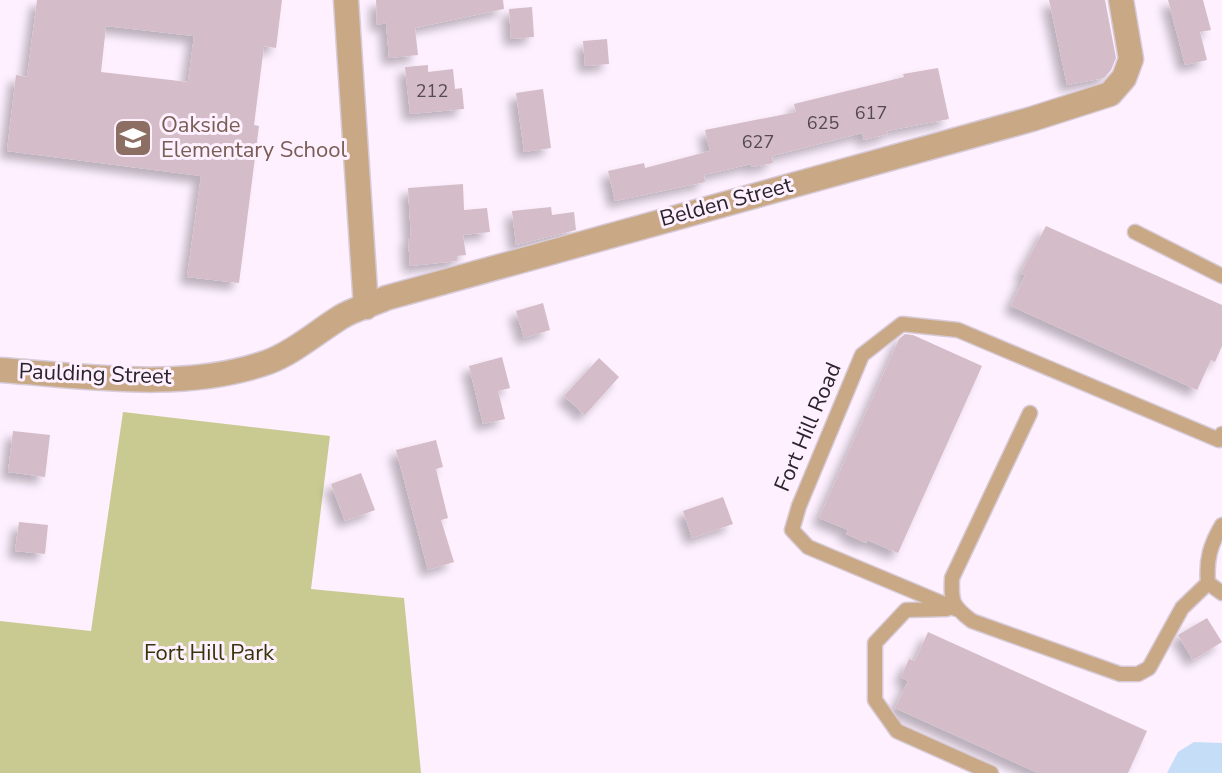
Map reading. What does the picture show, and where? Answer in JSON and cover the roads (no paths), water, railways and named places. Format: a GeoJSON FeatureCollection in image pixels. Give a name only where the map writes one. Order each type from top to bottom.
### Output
{"type":"FeatureCollection","features":[{"type":"Feature","properties":{"kind":"street"},"geometry":{"type":"LineString","coordinates":[[346,0],[366,307]]}},
{"type":"Feature","properties":{"kind":"street","name":"Belden Street"},"geometry":{"type":"LineString","coordinates":[[366,307],[386,298],[1032,119],[1110,94],[1124,78],[1131,59],[1121,0]]}},
{"type":"Feature","properties":{"kind":"street","name":"Paulding Street"},"geometry":{"type":"LineString","coordinates":[[0,370],[149,381],[233,372],[270,361],[344,315],[366,307]]}},
{"type":"Feature","properties":{"kind":"lane"},"geometry":{"type":"LineString","coordinates":[[1135,232],[1222,276]]}},
{"type":"Feature","properties":{"kind":"lane","name":"Fort Hill Road"},"geometry":{"type":"LineString","coordinates":[[1208,583],[1182,608],[1149,668],[1138,674],[1120,674],[972,621],[956,609],[808,547],[792,530],[799,506],[862,355],[902,324],[958,330],[1221,441]]}},
{"type":"Feature","properties":{"kind":"lane"},"geometry":{"type":"LineString","coordinates":[[956,609],[951,596],[952,578],[1030,413]]}},
{"type":"Feature","properties":{"kind":"lane"},"geometry":{"type":"LineString","coordinates":[[1222,525],[1212,542],[1206,562],[1208,583],[1222,593]]}},
{"type":"Feature","properties":{"kind":"lane","name":"Fort Hill Road"},"geometry":{"type":"LineString","coordinates":[[956,609],[906,610],[875,643],[875,700],[897,731],[991,773]]}},
{"type":"Feature","properties":{"kind":"water"},"geometry":{"type":"Polygon","coordinates":[[[1194,742],[1222,743],[1222,773],[1167,773],[1178,752],[1194,742]]]}},
{"type":"Feature","properties":{"kind":"place","name":"Oakside Elementary School"},"geometry":{"type":"Point","coordinates":[133,138]}},
{"type":"Feature","properties":{"kind":"park label","name":"Fort Hill Park"},"geometry":{"type":"Point","coordinates":[209,653]}}]}
